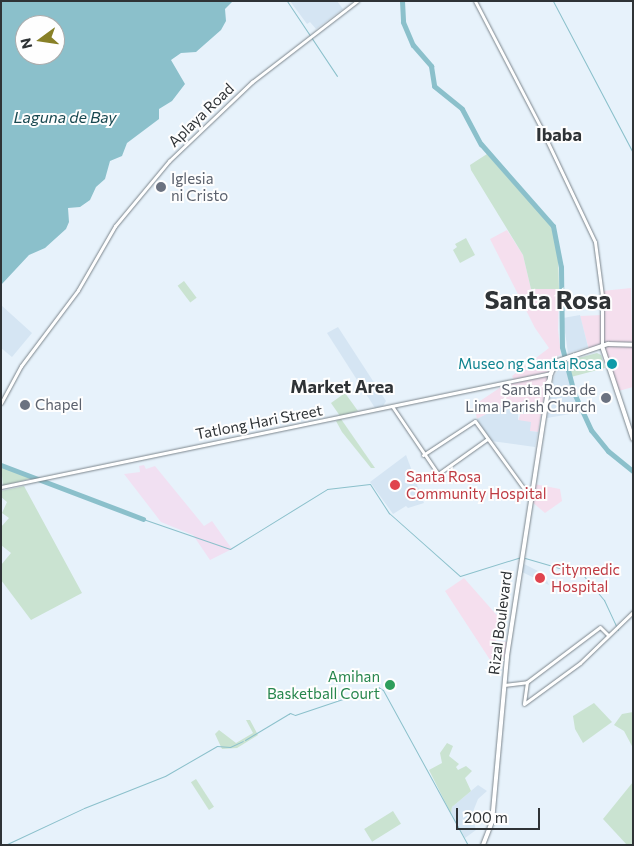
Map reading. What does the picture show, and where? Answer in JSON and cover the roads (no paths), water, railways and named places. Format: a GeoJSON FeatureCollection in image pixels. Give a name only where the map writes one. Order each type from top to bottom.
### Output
{"type":"FeatureCollection","features":[{"type":"Feature","properties":{"kind":"main road","name":"Rizal Boulevard"},"geometry":{"type":"LineString","coordinates":[[483,845],[492,822],[504,685],[530,497],[551,373],[561,359],[602,346],[633,345]]}},
{"type":"Feature","properties":{"kind":"main road"},"geometry":{"type":"LineString","coordinates":[[602,346],[633,439]]}},
{"type":"Feature","properties":{"kind":"street","name":"Aplaya Road"},"geometry":{"type":"LineString","coordinates":[[1,403],[25,361],[78,290],[86,271],[125,212],[173,157],[225,106],[310,35],[357,1]]}},
{"type":"Feature","properties":{"kind":"street"},"geometry":{"type":"LineString","coordinates":[[474,1],[540,126],[595,242],[602,295],[602,346]]}},
{"type":"Feature","properties":{"kind":"street","name":"Tatlong Hari Street"},"geometry":{"type":"LineString","coordinates":[[1,488],[551,373]]}},
{"type":"Feature","properties":{"kind":"street"},"geometry":{"type":"LineString","coordinates":[[392,406],[423,455],[438,474],[487,439]]}},
{"type":"Feature","properties":{"kind":"street"},"geometry":{"type":"LineString","coordinates":[[423,455],[475,421],[530,497]]}},
{"type":"Feature","properties":{"kind":"street"},"geometry":{"type":"LineString","coordinates":[[527,682],[524,704],[580,663],[633,612]]}},
{"type":"Feature","properties":{"kind":"street"},"geometry":{"type":"LineString","coordinates":[[504,685],[527,682],[600,627],[608,635]]}},
{"type":"Feature","properties":{"kind":"water","name":"Laguna de Bay"},"geometry":{"type":"Polygon","coordinates":[[[1,1],[233,1],[225,9],[226,21],[221,30],[196,52],[181,53],[171,60],[185,84],[172,101],[159,109],[159,119],[127,143],[122,156],[110,161],[105,179],[96,187],[90,200],[80,207],[68,208],[69,222],[66,229],[45,248],[29,255],[1,285],[1,1]]]}},
{"type":"Feature","properties":{"kind":"waterway"},"geometry":{"type":"LineString","coordinates":[[287,1],[337,76]]}},
{"type":"Feature","properties":{"kind":"waterway"},"geometry":{"type":"LineString","coordinates":[[402,1],[403,22],[413,45],[431,66],[434,86],[462,109],[481,144],[553,226],[561,267],[562,347],[574,393],[591,430],[608,451],[633,471]]}},
{"type":"Feature","properties":{"kind":"waterway"},"geometry":{"type":"LineString","coordinates":[[553,1],[633,153]]}},
{"type":"Feature","properties":{"kind":"waterway"},"geometry":{"type":"LineString","coordinates":[[1,465],[143,519]]}},
{"type":"Feature","properties":{"kind":"waterway"},"geometry":{"type":"LineString","coordinates":[[143,519],[230,549],[327,489],[370,484],[389,513],[460,576],[521,557]]}},
{"type":"Feature","properties":{"kind":"waterway"},"geometry":{"type":"LineString","coordinates":[[525,558],[583,575],[604,600],[618,630]]}},
{"type":"Feature","properties":{"kind":"waterway"},"geometry":{"type":"LineString","coordinates":[[245,740],[290,713],[295,715],[378,687],[383,690],[468,845]]}},
{"type":"Feature","properties":{"kind":"waterway"},"geometry":{"type":"LineString","coordinates":[[5,845],[84,808],[165,776],[217,746],[230,747],[243,741]]}},
{"type":"Feature","properties":{"kind":"place","name":"Iglesia ni Cristo"},"geometry":{"type":"Point","coordinates":[161,187]}},
{"type":"Feature","properties":{"kind":"place","name":"Museo ng Santa Rosa"},"geometry":{"type":"Point","coordinates":[612,364]}},
{"type":"Feature","properties":{"kind":"place","name":"Santa Rosa de Lima Parish Church"},"geometry":{"type":"Point","coordinates":[606,398]}},
{"type":"Feature","properties":{"kind":"place","name":"Chapel"},"geometry":{"type":"Point","coordinates":[25,405]}},
{"type":"Feature","properties":{"kind":"place","name":"Santa Rosa Community Hospital"},"geometry":{"type":"Point","coordinates":[395,485]}},
{"type":"Feature","properties":{"kind":"place","name":"Citymedic Hospital"},"geometry":{"type":"Point","coordinates":[540,578]}},
{"type":"Feature","properties":{"kind":"place","name":"Amihan Basketball Court"},"geometry":{"type":"Point","coordinates":[390,685]}},
{"type":"Feature","properties":{"kind":"district","name":"Ibaba"},"geometry":{"type":"Point","coordinates":[559,134]}},
{"type":"Feature","properties":{"kind":"district","name":"Santa Rosa"},"geometry":{"type":"Point","coordinates":[548,299]}},
{"type":"Feature","properties":{"kind":"district","name":"Market Area"},"geometry":{"type":"Point","coordinates":[342,386]}}]}
